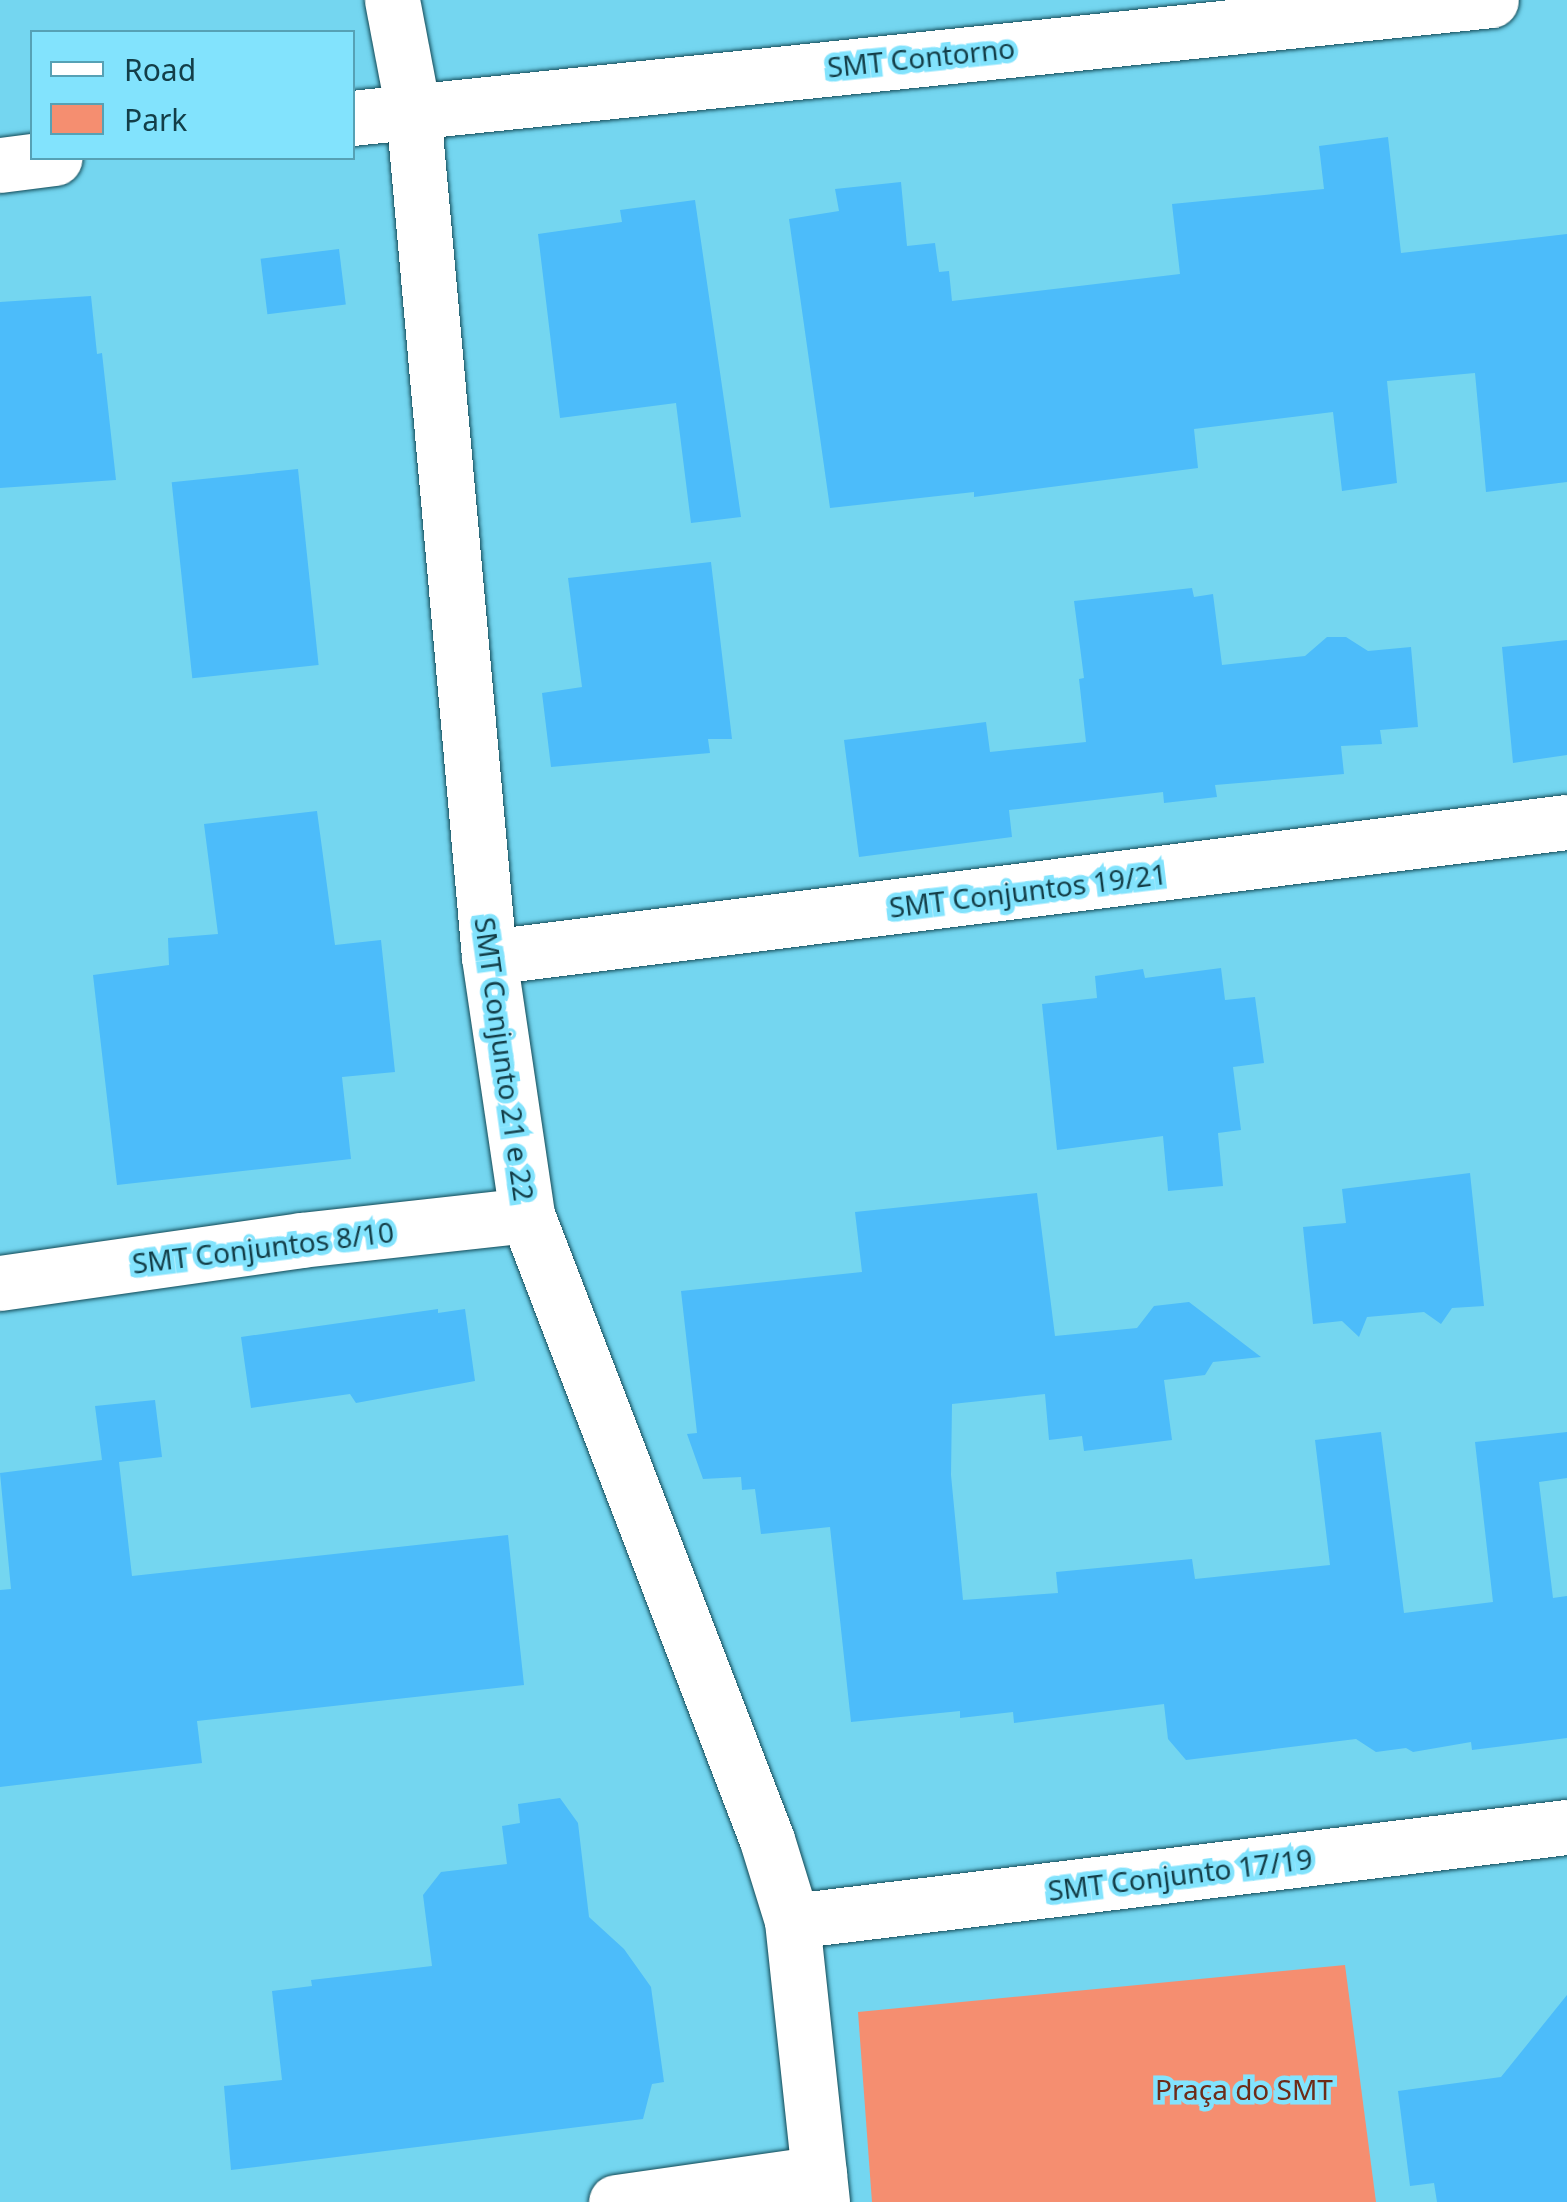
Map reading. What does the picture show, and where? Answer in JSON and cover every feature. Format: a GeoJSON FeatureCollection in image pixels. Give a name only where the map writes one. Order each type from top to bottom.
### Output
{"type":"FeatureCollection","features":[{"type":"Feature","properties":{"kind":"street","name":"SMT Conjunto 21 e 22"},"geometry":{"type":"LineString","coordinates":[[392,0],[413,110],[488,957],[527,1215],[767,1840],[792,1921],[820,2188]]}},
{"type":"Feature","properties":{"kind":"street","name":"SMT Contorno"},"geometry":{"type":"LineString","coordinates":[[355,118],[1393,4],[1490,0]]}},
{"type":"Feature","properties":{"kind":"street"},"geometry":{"type":"LineString","coordinates":[[0,165],[40,160]]}},
{"type":"Feature","properties":{"kind":"street","name":"SMT Conjuntos 19/21"},"geometry":{"type":"LineString","coordinates":[[488,957],[1567,822]]}},
{"type":"Feature","properties":{"kind":"street","name":"SMT Conjuntos 8/10"},"geometry":{"type":"LineString","coordinates":[[0,1283],[301,1240],[527,1215]]}},
{"type":"Feature","properties":{"kind":"street","name":"SMT Conjunto 17/19"},"geometry":{"type":"LineString","coordinates":[[792,1921],[1567,1826]]}},
{"type":"Feature","properties":{"kind":"street"},"geometry":{"type":"LineString","coordinates":[[616,2202],[820,2188]]}},
{"type":"Feature","properties":{"kind":"green space","name":"Praça do SMT"},"geometry":{"type":"Polygon","coordinates":[[[1345,1965],[1376,2202],[872,2202],[858,2012],[1345,1965]]]}},
{"type":"Feature","properties":{"kind":"building"},"geometry":{"type":"Polygon","coordinates":[[[1388,137],[1401,253],[1567,234],[1567,482],[1486,492],[1475,373],[1387,381],[1397,483],[1342,491],[1333,412],[1194,429],[1198,468],[974,497],[974,492],[830,508],[789,219],[839,211],[835,189],[901,182],[907,246],[935,243],[939,272],[949,271],[952,301],[1180,274],[1172,204],[1324,189],[1319,146],[1388,137]]]}},
{"type":"Feature","properties":{"kind":"building"},"geometry":{"type":"Polygon","coordinates":[[[695,200],[741,517],[691,523],[676,403],[560,418],[538,234],[622,222],[620,210],[695,200]]]}},
{"type":"Feature","properties":{"kind":"building"},"geometry":{"type":"Polygon","coordinates":[[[339,249],[346,305],[267,314],[261,259],[339,249]]]}},
{"type":"Feature","properties":{"kind":"building"},"geometry":{"type":"Polygon","coordinates":[[[91,296],[97,354],[102,353],[116,480],[0,488],[0,302],[91,296]]]}},
{"type":"Feature","properties":{"kind":"building"},"geometry":{"type":"Polygon","coordinates":[[[298,469],[319,665],[192,678],[172,482],[298,469]]]}},
{"type":"Feature","properties":{"kind":"building"},"geometry":{"type":"Polygon","coordinates":[[[711,562],[732,739],[708,739],[710,753],[551,767],[542,693],[582,687],[568,578],[711,562]]]}},
{"type":"Feature","properties":{"kind":"building"},"geometry":{"type":"Polygon","coordinates":[[[1192,588],[1194,597],[1213,594],[1222,665],[1305,656],[1327,637],[1346,637],[1368,651],[1411,647],[1418,727],[1380,730],[1382,744],[1341,746],[1344,774],[1215,785],[1217,797],[1164,803],[1163,792],[1009,810],[1012,837],[859,857],[844,740],[986,722],[990,752],[1086,742],[1079,679],[1084,678],[1074,601],[1192,588]]]}},
{"type":"Feature","properties":{"kind":"building"},"geometry":{"type":"Polygon","coordinates":[[[1567,640],[1567,755],[1513,763],[1502,647],[1567,640]]]}},
{"type":"Feature","properties":{"kind":"building"},"geometry":{"type":"Polygon","coordinates":[[[317,811],[335,945],[381,940],[395,1072],[342,1077],[351,1159],[117,1185],[93,975],[169,965],[168,938],[218,934],[204,824],[317,811]]]}},
{"type":"Feature","properties":{"kind":"building"},"geometry":{"type":"Polygon","coordinates":[[[1221,968],[1225,1000],[1255,997],[1264,1063],[1233,1067],[1241,1130],[1218,1133],[1223,1186],[1168,1191],[1163,1136],[1057,1150],[1042,1004],[1097,998],[1095,976],[1143,969],[1145,978],[1221,968]]]}},
{"type":"Feature","properties":{"kind":"building"},"geometry":{"type":"Polygon","coordinates":[[[1470,1173],[1484,1306],[1452,1308],[1441,1324],[1424,1312],[1367,1317],[1359,1337],[1342,1321],[1313,1324],[1303,1227],[1346,1223],[1342,1189],[1470,1173]]]}},
{"type":"Feature","properties":{"kind":"building"},"geometry":{"type":"Polygon","coordinates":[[[1037,1193],[1055,1336],[1137,1328],[1154,1306],[1189,1302],[1261,1357],[1213,1362],[1205,1375],[1164,1380],[1172,1440],[1084,1451],[1082,1436],[1049,1440],[1045,1394],[952,1404],[951,1475],[963,1600],[1058,1593],[1056,1572],[1192,1559],[1195,1579],[1330,1565],[1315,1440],[1381,1432],[1404,1613],[1493,1602],[1475,1442],[1567,1432],[1567,1478],[1539,1482],[1553,1598],[1567,1596],[1567,1738],[1472,1750],[1471,1742],[1413,1752],[1406,1748],[1376,1752],[1356,1739],[1186,1760],[1168,1739],[1164,1704],[1014,1723],[1013,1712],[960,1718],[960,1711],[851,1722],[830,1527],[761,1534],[755,1489],[742,1490],[741,1477],[703,1479],[687,1434],[697,1433],[681,1291],[862,1272],[855,1212],[1037,1193]]]}},
{"type":"Feature","properties":{"kind":"building"},"geometry":{"type":"Polygon","coordinates":[[[438,1309],[438,1313],[465,1309],[475,1381],[356,1403],[350,1394],[251,1408],[241,1337],[438,1309]]]}},
{"type":"Feature","properties":{"kind":"building"},"geometry":{"type":"Polygon","coordinates":[[[155,1400],[162,1457],[119,1462],[132,1576],[508,1535],[524,1685],[197,1721],[202,1763],[0,1787],[0,1590],[11,1589],[0,1473],[102,1460],[95,1406],[155,1400]]]}},
{"type":"Feature","properties":{"kind":"building"},"geometry":{"type":"Polygon","coordinates":[[[560,1798],[578,1823],[589,1917],[624,1949],[651,1987],[664,2082],[652,2084],[643,2119],[231,2170],[224,2086],[282,2080],[272,1991],[312,1986],[311,1980],[432,1966],[423,1895],[441,1872],[507,1864],[502,1826],[520,1823],[518,1804],[560,1798]]]}},
{"type":"Feature","properties":{"kind":"building"},"geometry":{"type":"Polygon","coordinates":[[[1567,1995],[1567,2202],[1437,2202],[1434,2183],[1410,2186],[1398,2091],[1501,2077],[1567,1995]]]}}]}
